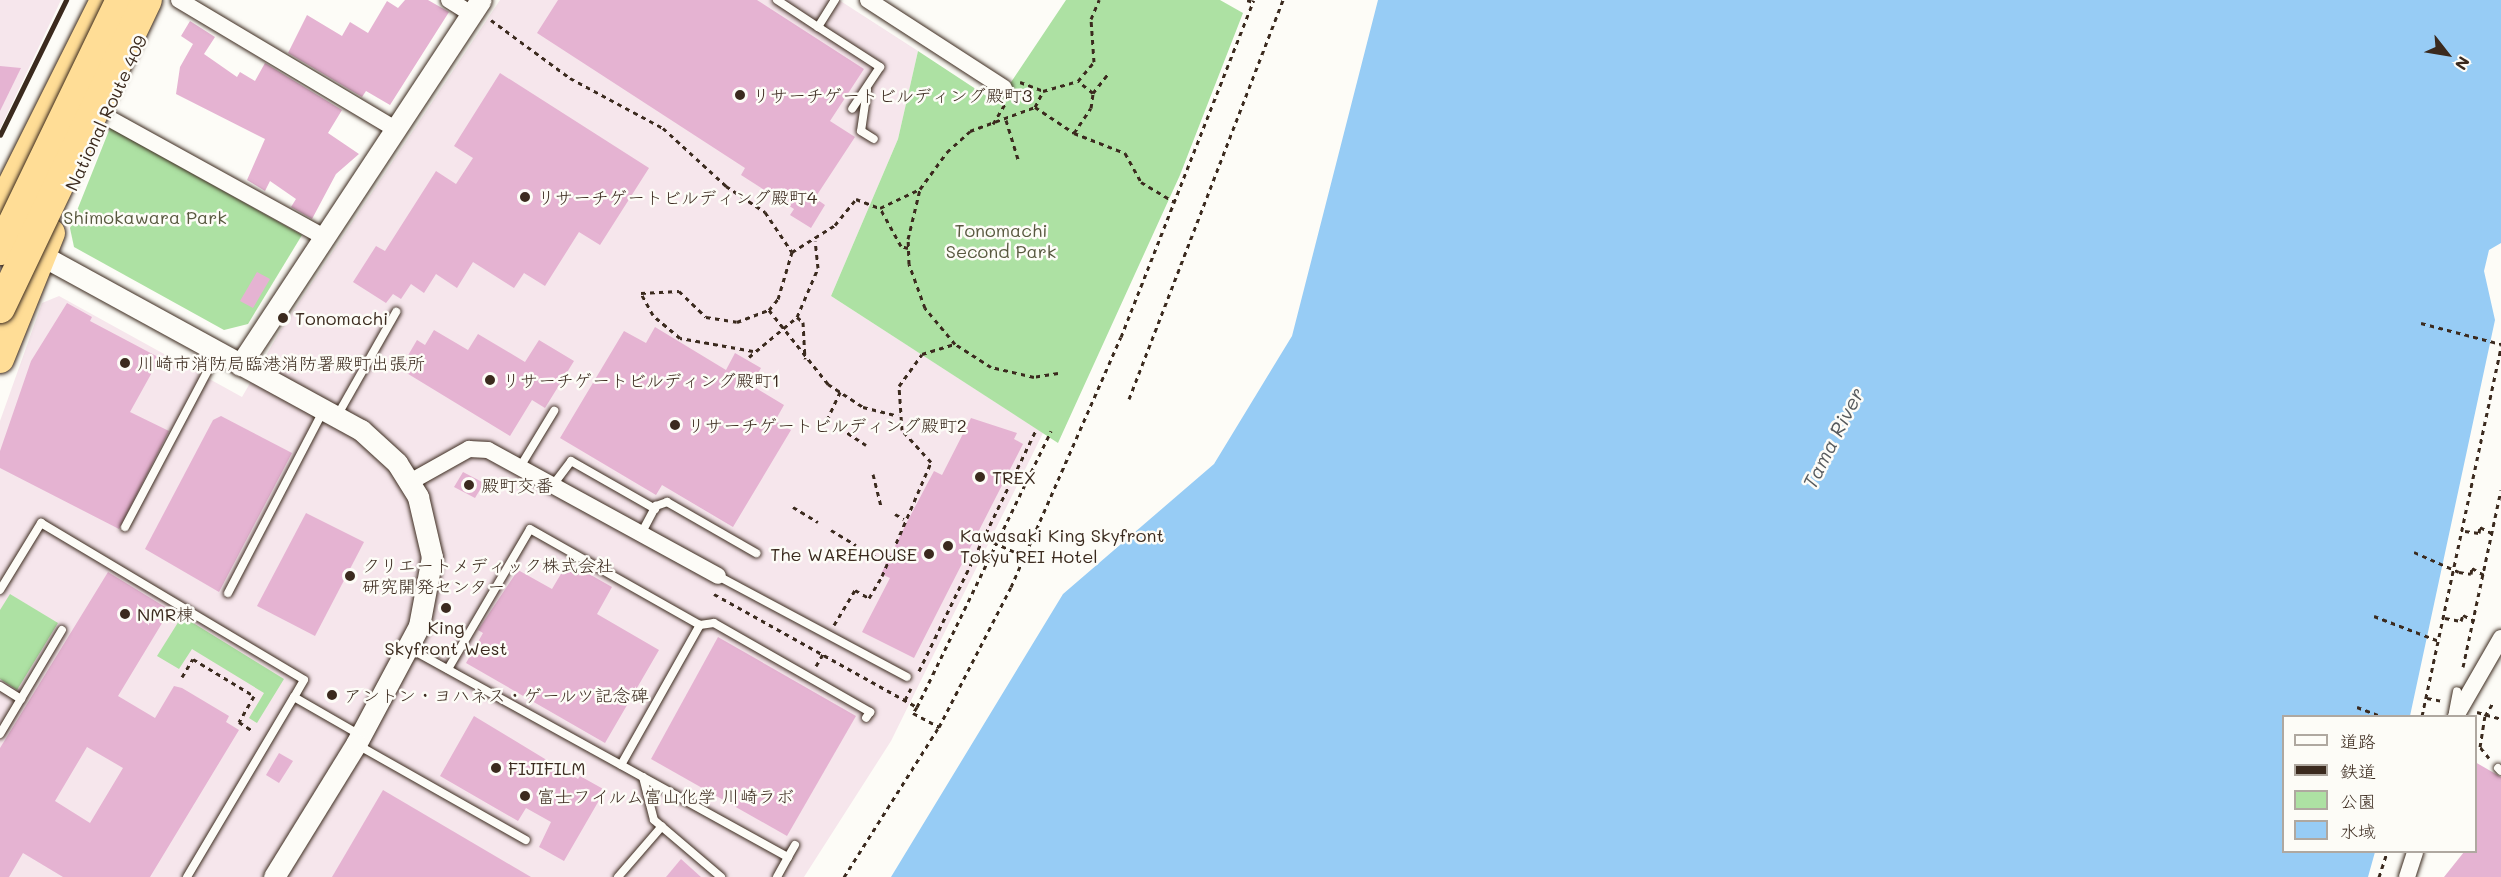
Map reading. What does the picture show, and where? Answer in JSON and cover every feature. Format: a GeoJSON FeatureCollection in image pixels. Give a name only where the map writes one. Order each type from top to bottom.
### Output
{"type":"FeatureCollection","features":[{"type":"Feature","properties":{"kind":"highway"},"geometry":{"type":"LineString","coordinates":[[0,208],[104,0]]}},
{"type":"Feature","properties":{"kind":"highway"},"geometry":{"type":"LineString","coordinates":[[0,250],[121,0]]}},
{"type":"Feature","properties":{"kind":"highway"},"geometry":{"type":"LineString","coordinates":[[0,308],[147,0]]}},
{"type":"Feature","properties":{"kind":"highway","name":"National Route 409"},"geometry":{"type":"LineString","coordinates":[[0,359],[41,255],[159,0]]}},
{"type":"Feature","properties":{"kind":"street"},"geometry":{"type":"LineString","coordinates":[[179,0],[396,129]]}},
{"type":"Feature","properties":{"kind":"street"},"geometry":{"type":"LineString","coordinates":[[240,365],[396,129],[479,10],[449,0]]}},
{"type":"Feature","properties":{"kind":"street"},"geometry":{"type":"LineString","coordinates":[[879,3],[1004,88]]}},
{"type":"Feature","properties":{"kind":"street"},"geometry":{"type":"LineString","coordinates":[[105,116],[324,237]]}},
{"type":"Feature","properties":{"kind":"street"},"geometry":{"type":"LineString","coordinates":[[0,234],[217,353],[331,412],[378,442],[410,482],[423,513],[432,556],[428,599],[408,647],[358,739],[273,877]]}},
{"type":"Feature","properties":{"kind":"street"},"geometry":{"type":"LineString","coordinates":[[410,482],[477,447],[520,467],[718,576]]}},
{"type":"Feature","properties":{"kind":"street"},"geometry":{"type":"LineString","coordinates":[[2456,715],[2501,638]]}},
{"type":"Feature","properties":{"kind":"street"},"geometry":{"type":"LineString","coordinates":[[2408,877],[2415,853]]}},
{"type":"Feature","properties":{"kind":"lane"},"geometry":{"type":"LineString","coordinates":[[777,0],[880,67],[852,109]]}},
{"type":"Feature","properties":{"kind":"lane"},"geometry":{"type":"LineString","coordinates":[[818,27],[835,0]]}},
{"type":"Feature","properties":{"kind":"lane"},"geometry":{"type":"LineString","coordinates":[[867,87],[861,131],[874,139]]}},
{"type":"Feature","properties":{"kind":"lane"},"geometry":{"type":"LineString","coordinates":[[228,593],[331,412],[396,312]]}},
{"type":"Feature","properties":{"kind":"lane"},"geometry":{"type":"LineString","coordinates":[[125,528],[217,353]]}},
{"type":"Feature","properties":{"kind":"lane"},"geometry":{"type":"LineString","coordinates":[[520,467],[554,411]]}},
{"type":"Feature","properties":{"kind":"lane"},"geometry":{"type":"LineString","coordinates":[[553,485],[571,461],[655,509]]}},
{"type":"Feature","properties":{"kind":"lane"},"geometry":{"type":"LineString","coordinates":[[641,534],[655,509],[672,504],[756,553]]}},
{"type":"Feature","properties":{"kind":"lane"},"geometry":{"type":"LineString","coordinates":[[0,590],[41,524],[304,680],[187,877]]}},
{"type":"Feature","properties":{"kind":"lane"},"geometry":{"type":"LineString","coordinates":[[448,669],[530,529],[700,625],[722,627],[870,712],[866,718]]}},
{"type":"Feature","properties":{"kind":"lane"},"geometry":{"type":"LineString","coordinates":[[718,576],[907,677]]}},
{"type":"Feature","properties":{"kind":"lane"},"geometry":{"type":"LineString","coordinates":[[621,765],[700,625]]}},
{"type":"Feature","properties":{"kind":"lane"},"geometry":{"type":"LineString","coordinates":[[0,734],[62,630]]}},
{"type":"Feature","properties":{"kind":"lane"},"geometry":{"type":"LineString","coordinates":[[408,647],[788,857]]}},
{"type":"Feature","properties":{"kind":"lane"},"geometry":{"type":"LineString","coordinates":[[0,686],[21,699]]}},
{"type":"Feature","properties":{"kind":"lane"},"geometry":{"type":"LineString","coordinates":[[2455,715],[2457,691]]}},
{"type":"Feature","properties":{"kind":"lane"},"geometry":{"type":"LineString","coordinates":[[294,697],[358,739],[526,840]]}},
{"type":"Feature","properties":{"kind":"lane"},"geometry":{"type":"LineString","coordinates":[[643,777],[654,820],[721,877]]}},
{"type":"Feature","properties":{"kind":"lane"},"geometry":{"type":"LineString","coordinates":[[618,877],[662,826]]}},
{"type":"Feature","properties":{"kind":"lane"},"geometry":{"type":"LineString","coordinates":[[777,877],[795,845]]}},
{"type":"Feature","properties":{"kind":"path"},"geometry":{"type":"LineString","coordinates":[[844,877],[939,727],[1024,556],[1174,202],[1253,1],[1247,0]]}},
{"type":"Feature","properties":{"kind":"path"},"geometry":{"type":"LineString","coordinates":[[1129,399],[1283,0]]}},
{"type":"Feature","properties":{"kind":"path"},"geometry":{"type":"LineString","coordinates":[[1058,373],[1034,377],[991,367],[956,344],[925,308],[908,248],[920,189],[947,152],[970,131],[1005,120],[1035,107],[1043,91],[1078,81],[1094,62],[1091,19],[1102,1]]}},
{"type":"Feature","properties":{"kind":"path"},"geometry":{"type":"LineString","coordinates":[[479,10],[570,78],[663,128],[726,186],[765,212],[792,252],[790,273],[769,310],[737,322],[724,321],[706,317],[679,291],[641,293],[653,315],[680,338],[753,351]]}},
{"type":"Feature","properties":{"kind":"path"},"geometry":{"type":"LineString","coordinates":[[1074,133],[1091,108],[1093,93],[1108,74]]}},
{"type":"Feature","properties":{"kind":"path"},"geometry":{"type":"LineString","coordinates":[[1078,81],[1093,93]]}},
{"type":"Feature","properties":{"kind":"path"},"geometry":{"type":"LineString","coordinates":[[1035,107],[1074,133],[1125,153],[1141,182],[1174,202]]}},
{"type":"Feature","properties":{"kind":"path"},"geometry":{"type":"LineString","coordinates":[[1005,120],[1018,159]]}},
{"type":"Feature","properties":{"kind":"path"},"geometry":{"type":"LineString","coordinates":[[880,208],[920,189]]}},
{"type":"Feature","properties":{"kind":"path"},"geometry":{"type":"LineString","coordinates":[[792,252],[815,241],[856,199],[880,208],[901,246],[908,248]]}},
{"type":"Feature","properties":{"kind":"path"},"geometry":{"type":"LineString","coordinates":[[749,357],[753,351],[797,317],[818,268],[815,241]]}},
{"type":"Feature","properties":{"kind":"path"},"geometry":{"type":"LineString","coordinates":[[769,310],[805,359],[840,392],[863,407],[898,416]]}},
{"type":"Feature","properties":{"kind":"path"},"geometry":{"type":"LineString","coordinates":[[797,317],[804,322],[805,359]]}},
{"type":"Feature","properties":{"kind":"path"},"geometry":{"type":"LineString","coordinates":[[2421,323],[2501,345],[2465,531],[2423,715]]}},
{"type":"Feature","properties":{"kind":"path"},"geometry":{"type":"LineString","coordinates":[[834,624],[855,590],[869,598],[931,462],[906,439],[898,416],[899,386],[911,365],[922,354],[956,344]]}},
{"type":"Feature","properties":{"kind":"path"},"geometry":{"type":"LineString","coordinates":[[827,420],[824,418],[840,392]]}},
{"type":"Feature","properties":{"kind":"path"},"geometry":{"type":"LineString","coordinates":[[840,428],[866,445]]}},
{"type":"Feature","properties":{"kind":"path"},"geometry":{"type":"LineString","coordinates":[[939,727],[914,713],[999,545],[1051,431]]}},
{"type":"Feature","properties":{"kind":"path"},"geometry":{"type":"LineString","coordinates":[[905,700],[1035,432]]}},
{"type":"Feature","properties":{"kind":"path"},"geometry":{"type":"LineString","coordinates":[[873,474],[881,505]]}},
{"type":"Feature","properties":{"kind":"path"},"geometry":{"type":"LineString","coordinates":[[2457,691],[2475,621],[2501,490]]}},
{"type":"Feature","properties":{"kind":"path"},"geometry":{"type":"LineString","coordinates":[[793,507],[818,522]]}},
{"type":"Feature","properties":{"kind":"path"},"geometry":{"type":"LineString","coordinates":[[895,514],[904,519]]}},
{"type":"Feature","properties":{"kind":"path"},"geometry":{"type":"LineString","coordinates":[[2465,531],[2479,533],[2480,527],[2493,534]]}},
{"type":"Feature","properties":{"kind":"path"},"geometry":{"type":"LineString","coordinates":[[831,530],[856,545]]}},
{"type":"Feature","properties":{"kind":"path"},"geometry":{"type":"LineString","coordinates":[[977,535],[1024,556]]}},
{"type":"Feature","properties":{"kind":"path"},"geometry":{"type":"LineString","coordinates":[[2414,552],[2456,570],[2471,574],[2472,568],[2484,575]]}},
{"type":"Feature","properties":{"kind":"path"},"geometry":{"type":"LineString","coordinates":[[871,554],[885,562]]}},
{"type":"Feature","properties":{"kind":"path"},"geometry":{"type":"LineString","coordinates":[[705,589],[917,707]]}},
{"type":"Feature","properties":{"kind":"path"},"geometry":{"type":"LineString","coordinates":[[2445,618],[2461,621],[2463,615],[2475,621]]}},
{"type":"Feature","properties":{"kind":"path"},"geometry":{"type":"LineString","coordinates":[[2374,616],[2439,641]]}},
{"type":"Feature","properties":{"kind":"path"},"geometry":{"type":"LineString","coordinates":[[818,651],[822,644]]}},
{"type":"Feature","properties":{"kind":"path"},"geometry":{"type":"LineString","coordinates":[[182,677],[193,659],[255,696],[238,722],[253,731]]}},
{"type":"Feature","properties":{"kind":"path"},"geometry":{"type":"LineString","coordinates":[[2427,698],[2442,702],[2443,695]]}},
{"type":"Feature","properties":{"kind":"path"},"geometry":{"type":"LineString","coordinates":[[2494,701],[2485,716],[2480,747],[2499,769]]}},
{"type":"Feature","properties":{"kind":"path"},"geometry":{"type":"LineString","coordinates":[[2357,707],[2375,715]]}},
{"type":"Feature","properties":{"kind":"path"},"geometry":{"type":"LineString","coordinates":[[2479,714],[2501,719]]}},
{"type":"Feature","properties":{"kind":"path"},"geometry":{"type":"LineString","coordinates":[[2379,877],[2387,853]]}},
{"type":"Feature","properties":{"kind":"shaded area"},"geometry":{"type":"Polygon","coordinates":[[[0,0],[61,0],[0,129],[0,0]]]}},
{"type":"Feature","properties":{"kind":"shaded area"},"geometry":{"type":"Polygon","coordinates":[[[500,0],[839,0],[918,51],[898,139],[831,296],[1043,433],[891,741],[804,877],[0,877],[0,421],[42,303],[59,296],[242,397],[280,331],[500,0]]]}},
{"type":"Feature","properties":{"kind":"green space","name":"Tonomachi Second Park"},"geometry":{"type":"Polygon","coordinates":[[[1066,0],[1220,0],[1243,13],[1180,175],[1058,443],[831,296],[898,139],[918,51],[997,103],[1066,0]]]}},
{"type":"Feature","properties":{"kind":"green space","name":"Shimokawara Park"},"geometry":{"type":"Polygon","coordinates":[[[110,128],[302,235],[248,324],[224,330],[74,247],[70,228],[110,128]]]}},
{"type":"Feature","properties":{"kind":"green space"},"geometry":{"type":"Polygon","coordinates":[[[10,594],[58,623],[17,690],[0,679],[0,610],[10,594]]]}},
{"type":"Feature","properties":{"kind":"green space"},"geometry":{"type":"Polygon","coordinates":[[[182,616],[284,679],[257,723],[249,718],[264,693],[192,649],[179,669],[157,656],[182,616]]]}},
{"type":"Feature","properties":{"kind":"water","name":"Tama River"},"geometry":{"type":"Polygon","coordinates":[[[1378,0],[2501,0],[2501,243],[2489,250],[2484,271],[2495,320],[2410,715],[2282,715],[2282,853],[2375,853],[2368,877],[891,877],[1063,594],[1214,464],[1292,336],[1378,0]]]}},
{"type":"Feature","properties":{"kind":"building"},"geometry":{"type":"Polygon","coordinates":[[[405,0],[428,0],[449,12],[390,105],[366,91],[362,97],[288,53],[307,15],[342,36],[350,22],[368,33],[387,1],[398,8],[405,0]]]}},
{"type":"Feature","properties":{"kind":"building","name":"リサーチゲートビルディング殿町3"},"geometry":{"type":"Polygon","coordinates":[[[558,0],[757,0],[864,69],[830,121],[855,137],[815,198],[825,205],[811,228],[790,215],[794,209],[741,175],[745,168],[537,33],[558,0]]]}},
{"type":"Feature","properties":{"kind":"building"},"geometry":{"type":"Polygon","coordinates":[[[190,21],[215,37],[204,54],[237,77],[240,72],[255,81],[265,63],[342,110],[328,133],[359,154],[336,174],[312,219],[291,207],[296,199],[270,181],[265,191],[247,180],[265,139],[176,94],[180,67],[193,44],[181,36],[190,21]]]}},
{"type":"Feature","properties":{"kind":"building"},"geometry":{"type":"Polygon","coordinates":[[[0,66],[21,68],[0,111],[0,66]]]}},
{"type":"Feature","properties":{"kind":"building","name":"リサーチゲートビルディング殿町4"},"geometry":{"type":"Polygon","coordinates":[[[500,73],[649,168],[600,245],[579,232],[545,286],[524,273],[514,288],[473,262],[457,288],[436,274],[424,293],[411,284],[401,299],[393,294],[386,303],[353,282],[376,246],[385,251],[436,171],[456,184],[473,158],[454,146],[500,73]]]}},
{"type":"Feature","properties":{"kind":"building"},"geometry":{"type":"Polygon","coordinates":[[[257,272],[270,279],[253,308],[240,301],[257,272]]]}},
{"type":"Feature","properties":{"kind":"building"},"geometry":{"type":"Polygon","coordinates":[[[67,303],[92,317],[90,321],[160,358],[130,412],[169,431],[119,529],[0,468],[0,451],[31,361],[67,303]]]}},
{"type":"Feature","properties":{"kind":"building","name":"リサーチゲートビルディング殿町2"},"geometry":{"type":"Polygon","coordinates":[[[655,327],[726,370],[735,353],[761,368],[751,385],[784,405],[775,421],[791,430],[733,527],[662,485],[656,495],[560,438],[624,331],[646,343],[655,327]]]}},
{"type":"Feature","properties":{"kind":"building","name":"リサーチゲートビルディング殿町1"},"geometry":{"type":"Polygon","coordinates":[[[434,330],[468,350],[478,334],[525,362],[539,340],[574,361],[545,408],[532,400],[510,436],[400,369],[417,340],[425,345],[434,330]]]}},
{"type":"Feature","properties":{"kind":"building"},"geometry":{"type":"Polygon","coordinates":[[[221,416],[292,453],[219,592],[145,549],[213,420],[221,416]]]}},
{"type":"Feature","properties":{"kind":"building","name":"The WAREHOUSE"},"geometry":{"type":"Polygon","coordinates":[[[971,418],[1017,433],[1014,439],[1023,444],[914,658],[862,632],[890,578],[881,574],[907,522],[934,471],[942,475],[971,418]]]}},
{"type":"Feature","properties":{"kind":"building","name":"殿町交番"},"geometry":{"type":"Polygon","coordinates":[[[463,472],[484,483],[475,498],[454,487],[463,472]]]}},
{"type":"Feature","properties":{"kind":"building"},"geometry":{"type":"Polygon","coordinates":[[[306,513],[364,542],[315,636],[257,606],[306,513]]]}},
{"type":"Feature","properties":{"kind":"building"},"geometry":{"type":"Polygon","coordinates":[[[568,562],[612,587],[597,614],[659,650],[605,743],[466,663],[483,633],[478,630],[518,570],[552,589],[568,562]]]}},
{"type":"Feature","properties":{"kind":"building"},"geometry":{"type":"Polygon","coordinates":[[[108,572],[170,610],[118,696],[155,718],[174,686],[182,688],[229,716],[226,722],[239,730],[150,877],[63,877],[23,853],[9,877],[0,877],[0,748],[108,572]],[[87,747],[55,801],[90,823],[123,768],[87,747]]]}},
{"type":"Feature","properties":{"kind":"building"},"geometry":{"type":"Polygon","coordinates":[[[718,637],[856,716],[787,836],[651,759],[718,637]]]}},
{"type":"Feature","properties":{"kind":"building","name":"FIJIFILM"},"geometry":{"type":"Polygon","coordinates":[[[474,716],[578,779],[580,776],[605,790],[564,861],[539,847],[551,822],[526,808],[518,821],[440,776],[474,716]]]}},
{"type":"Feature","properties":{"kind":"building"},"geometry":{"type":"Polygon","coordinates":[[[279,753],[293,761],[279,783],[266,775],[279,753]]]}},
{"type":"Feature","properties":{"kind":"building"},"geometry":{"type":"Polygon","coordinates":[[[2477,763],[2501,777],[2501,877],[2444,877],[2463,853],[2477,853],[2477,763]]]}},
{"type":"Feature","properties":{"kind":"building"},"geometry":{"type":"Polygon","coordinates":[[[383,790],[531,877],[332,877],[383,790]]]}},
{"type":"Feature","properties":{"kind":"building"},"geometry":{"type":"Polygon","coordinates":[[[681,859],[701,877],[666,877],[681,859]]]}},
{"type":"Feature","properties":{"kind":"railway"},"geometry":{"type":"LineString","coordinates":[[0,135],[66,0]]}},
{"type":"Feature","properties":{"kind":"place","name":"リサーチゲートビルディング殿町3"},"geometry":{"type":"Point","coordinates":[740,95]}},
{"type":"Feature","properties":{"kind":"place","name":"リサーチゲートビルディング殿町4"},"geometry":{"type":"Point","coordinates":[525,197]}},
{"type":"Feature","properties":{"kind":"place","name":"Tonomachi"},"geometry":{"type":"Point","coordinates":[283,318]}},
{"type":"Feature","properties":{"kind":"place","name":"川崎市消防局臨港消防署殿町出張所"},"geometry":{"type":"Point","coordinates":[125,363]}},
{"type":"Feature","properties":{"kind":"place","name":"リサーチゲートビルディング殿町1"},"geometry":{"type":"Point","coordinates":[490,380]}},
{"type":"Feature","properties":{"kind":"place","name":"リサーチゲートビルディング殿町2"},"geometry":{"type":"Point","coordinates":[675,425]}},
{"type":"Feature","properties":{"kind":"place","name":"TREX"},"geometry":{"type":"Point","coordinates":[980,477]}},
{"type":"Feature","properties":{"kind":"place","name":"殿町交番"},"geometry":{"type":"Point","coordinates":[469,485]}},
{"type":"Feature","properties":{"kind":"place","name":"Kawasaki King Skyfront Tokyu REI Hotel"},"geometry":{"type":"Point","coordinates":[948,546]}},
{"type":"Feature","properties":{"kind":"place","name":"The WAREHOUSE"},"geometry":{"type":"Point","coordinates":[929,554]}},
{"type":"Feature","properties":{"kind":"place","name":"クリエートメディック株式会社 研究開発センター"},"geometry":{"type":"Point","coordinates":[350,576]}},
{"type":"Feature","properties":{"kind":"place","name":"King Skyfront West"},"geometry":{"type":"Point","coordinates":[446,608]}},
{"type":"Feature","properties":{"kind":"place","name":"NMR棟"},"geometry":{"type":"Point","coordinates":[125,614]}},
{"type":"Feature","properties":{"kind":"place","name":"アントン・ヨハネス・ゲールツ記念碑"},"geometry":{"type":"Point","coordinates":[332,695]}},
{"type":"Feature","properties":{"kind":"place","name":"FIJIFILM"},"geometry":{"type":"Point","coordinates":[496,768]}},
{"type":"Feature","properties":{"kind":"place","name":"富士フイルム富山化学 川崎ラボ"},"geometry":{"type":"Point","coordinates":[525,796]}}]}
